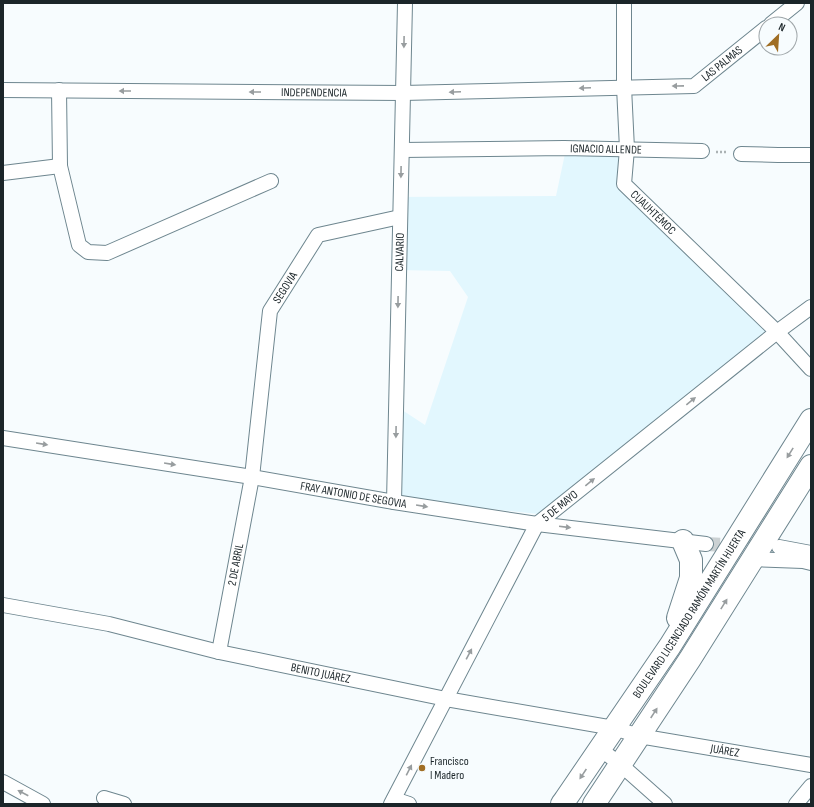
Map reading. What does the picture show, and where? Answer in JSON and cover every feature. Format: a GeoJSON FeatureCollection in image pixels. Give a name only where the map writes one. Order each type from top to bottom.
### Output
{"type":"FeatureCollection","features":[{"type":"Feature","properties":{"kind":"main road","name":"BOULEVARD LICENCIADO RAMÓN MARTÍN HUERTA"},"geometry":{"type":"LineString","coordinates":[[562,804],[670,646],[811,420]]}},
{"type":"Feature","properties":{"kind":"main road","name":"BOULEVARD LICENCIADO RAMÓN MARTÍN HUERTA"},"geometry":{"type":"LineString","coordinates":[[594,804],[690,659],[811,466]]}},
{"type":"Feature","properties":{"kind":"main road"},"geometry":{"type":"LineString","coordinates":[[670,646],[679,612],[691,578],[691,560],[683,541]]}},
{"type":"Feature","properties":{"kind":"street","name":"CALVARIO"},"geometry":{"type":"LineString","coordinates":[[394,502],[405,3]]}},
{"type":"Feature","properties":{"kind":"street","name":"CUAUHTÉMOC"},"geometry":{"type":"LineString","coordinates":[[624,3],[624,87],[627,149],[624,184],[777,332],[811,369]]}},
{"type":"Feature","properties":{"kind":"street"},"geometry":{"type":"LineString","coordinates":[[780,16],[797,3]]}},
{"type":"Feature","properties":{"kind":"street","name":"LAS PALMAS"},"geometry":{"type":"LineString","coordinates":[[624,87],[694,86],[758,34]]}},
{"type":"Feature","properties":{"kind":"street","name":"INDEPENDENCIA"},"geometry":{"type":"LineString","coordinates":[[3,90],[403,93],[624,87]]}},
{"type":"Feature","properties":{"kind":"street"},"geometry":{"type":"LineString","coordinates":[[59,90],[60,166],[79,245],[88,252],[107,253],[271,182]]}},
{"type":"Feature","properties":{"kind":"street","name":"IGNACIO ALLENDE"},"geometry":{"type":"LineString","coordinates":[[402,150],[564,148],[702,150]]}},
{"type":"Feature","properties":{"kind":"street"},"geometry":{"type":"LineString","coordinates":[[741,154],[811,155]]}},
{"type":"Feature","properties":{"kind":"street"},"geometry":{"type":"LineString","coordinates":[[3,173],[60,166]]}},
{"type":"Feature","properties":{"kind":"street","name":"SEGOVIA"},"geometry":{"type":"LineString","coordinates":[[252,477],[270,311],[318,235],[400,217]]}},
{"type":"Feature","properties":{"kind":"street","name":"5 DE MAYO"},"geometry":{"type":"LineString","coordinates":[[393,801],[537,524],[777,332],[811,307]]}},
{"type":"Feature","properties":{"kind":"street","name":"FRAY ANTONIO DE SEGOVIA"},"geometry":{"type":"LineString","coordinates":[[3,438],[537,524],[706,544]]}},
{"type":"Feature","properties":{"kind":"street","name":"2 DE ABRIL"},"geometry":{"type":"LineString","coordinates":[[219,652],[252,477]]}},
{"type":"Feature","properties":{"kind":"street"},"geometry":{"type":"LineString","coordinates":[[779,547],[811,553]]}},
{"type":"Feature","properties":{"kind":"street"},"geometry":{"type":"LineString","coordinates":[[752,559],[803,561],[811,563]]}},
{"type":"Feature","properties":{"kind":"street","name":"BENITO JUÁREZ"},"geometry":{"type":"LineString","coordinates":[[3,605],[109,624],[219,652],[446,699],[614,728],[638,736]]}},
{"type":"Feature","properties":{"kind":"street","name":"JUÁREZ"},"geometry":{"type":"LineString","coordinates":[[638,736],[811,765]]}},
{"type":"Feature","properties":{"kind":"street"},"geometry":{"type":"LineString","coordinates":[[600,749],[620,764],[665,804]]}},
{"type":"Feature","properties":{"kind":"street"},"geometry":{"type":"LineString","coordinates":[[3,782],[43,804]]}},
{"type":"Feature","properties":{"kind":"street"},"geometry":{"type":"LineString","coordinates":[[796,804],[811,786]]}},
{"type":"Feature","properties":{"kind":"street"},"geometry":{"type":"LineString","coordinates":[[104,798],[124,804]]}},
{"type":"Feature","properties":{"kind":"street"},"geometry":{"type":"LineString","coordinates":[[393,801],[409,804]]}},
{"type":"Feature","properties":{"kind":"path"},"geometry":{"type":"LineString","coordinates":[[702,150],[741,154]]}},
{"type":"Feature","properties":{"kind":"shaded area"},"geometry":{"type":"Polygon","coordinates":[[[566,149],[627,149],[622,184],[775,331],[538,514],[396,499],[396,406],[425,425],[468,297],[450,271],[396,270],[396,197],[556,196],[566,149]]]}},
{"type":"Feature","properties":{"kind":"tunnel"},"geometry":{"type":"LineString","coordinates":[[706,544],[767,547]]}},
{"type":"Feature","properties":{"kind":"place","name":"Francisco I Madero"},"geometry":{"type":"Point","coordinates":[422,768]}}]}
